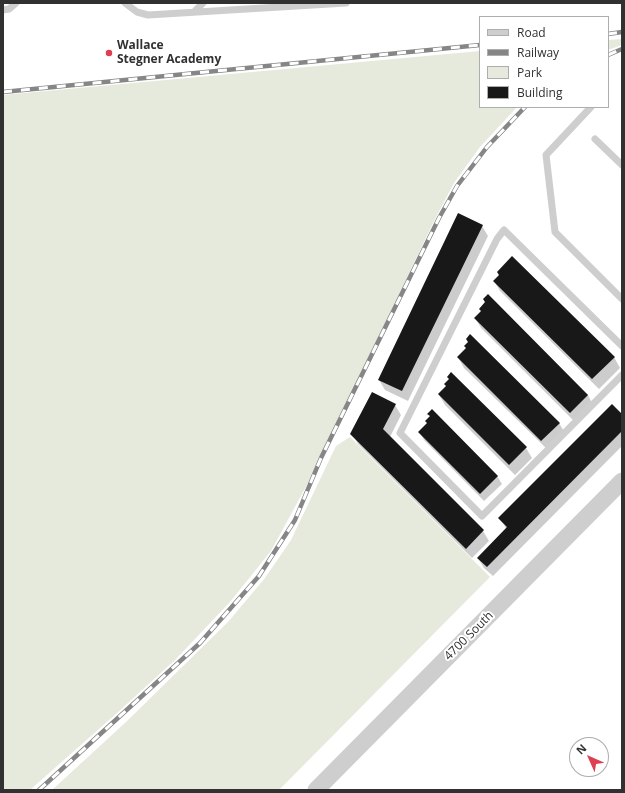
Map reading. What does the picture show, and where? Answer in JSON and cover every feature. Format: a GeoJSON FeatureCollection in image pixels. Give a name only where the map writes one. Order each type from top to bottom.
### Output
{"type":"FeatureCollection","features":[{"type":"Feature","properties":{"kind":"street","name":"4700 South"},"geometry":{"type":"LineString","coordinates":[[316,790],[621,485]]}},
{"type":"Feature","properties":{"kind":"lane"},"geometry":{"type":"LineString","coordinates":[[3,10],[9,9],[16,3]]}},
{"type":"Feature","properties":{"kind":"lane"},"geometry":{"type":"LineString","coordinates":[[125,3],[142,14],[346,3]]}},
{"type":"Feature","properties":{"kind":"lane"},"geometry":{"type":"LineString","coordinates":[[195,11],[203,3]]}},
{"type":"Feature","properties":{"kind":"lane"},"geometry":{"type":"LineString","coordinates":[[590,108],[546,155],[555,232],[622,299]]}},
{"type":"Feature","properties":{"kind":"lane"},"geometry":{"type":"LineString","coordinates":[[595,139],[622,165]]}},
{"type":"Feature","properties":{"kind":"lane"},"geometry":{"type":"LineString","coordinates":[[622,346],[504,230],[497,239],[400,433],[482,516],[622,375]]}},
{"type":"Feature","properties":{"kind":"green space"},"geometry":{"type":"Polygon","coordinates":[[[622,39],[622,45],[609,50],[609,40],[622,39]]]}},
{"type":"Feature","properties":{"kind":"green space"},"geometry":{"type":"Polygon","coordinates":[[[479,51],[479,108],[516,108],[480,147],[454,183],[434,221],[315,470],[271,551],[230,602],[175,660],[30,790],[3,790],[3,95],[479,51]]]}},
{"type":"Feature","properties":{"kind":"green space"},"geometry":{"type":"Polygon","coordinates":[[[350,437],[490,577],[279,790],[52,790],[127,721],[228,622],[265,578],[291,540],[336,446],[350,437]]]}},
{"type":"Feature","properties":{"kind":"building"},"geometry":{"type":"Polygon","coordinates":[[[458,213],[483,225],[402,391],[378,380],[458,213]]]}},
{"type":"Feature","properties":{"kind":"building"},"geometry":{"type":"Polygon","coordinates":[[[512,256],[615,357],[592,379],[493,281],[499,275],[497,272],[512,256]]]}},
{"type":"Feature","properties":{"kind":"building"},"geometry":{"type":"Polygon","coordinates":[[[488,294],[588,395],[570,413],[474,318],[481,311],[479,309],[485,302],[483,299],[488,294]]]}},
{"type":"Feature","properties":{"kind":"building"},"geometry":{"type":"Polygon","coordinates":[[[470,334],[560,423],[541,441],[457,357],[466,348],[464,346],[468,342],[466,339],[470,334]]]}},
{"type":"Feature","properties":{"kind":"building"},"geometry":{"type":"Polygon","coordinates":[[[451,372],[527,447],[509,465],[438,394],[446,386],[444,384],[449,379],[447,377],[451,372]]]}},
{"type":"Feature","properties":{"kind":"building"},"geometry":{"type":"Polygon","coordinates":[[[372,392],[396,404],[383,429],[484,530],[466,549],[350,434],[372,392]]]}},
{"type":"Feature","properties":{"kind":"building"},"geometry":{"type":"Polygon","coordinates":[[[612,404],[622,414],[622,431],[487,567],[477,558],[507,527],[498,518],[612,404]]]}},
{"type":"Feature","properties":{"kind":"building"},"geometry":{"type":"Polygon","coordinates":[[[432,409],[498,476],[480,494],[418,432],[427,423],[425,421],[430,416],[427,414],[432,409]]]}},
{"type":"Feature","properties":{"kind":"railway"},"geometry":{"type":"LineString","coordinates":[[609,34],[622,32]]}},
{"type":"Feature","properties":{"kind":"railway"},"geometry":{"type":"LineString","coordinates":[[3,92],[479,45]]}},
{"type":"Feature","properties":{"kind":"railway"},"geometry":{"type":"LineString","coordinates":[[609,55],[622,49]]}},
{"type":"Feature","properties":{"kind":"railway"},"geometry":{"type":"LineString","coordinates":[[39,790],[200,643],[259,576],[295,520],[321,458],[439,218],[457,186],[487,147],[524,108]]}},
{"type":"Feature","properties":{"kind":"place","name":"Wallace Stegner Academy"},"geometry":{"type":"Point","coordinates":[109,53]}}]}
